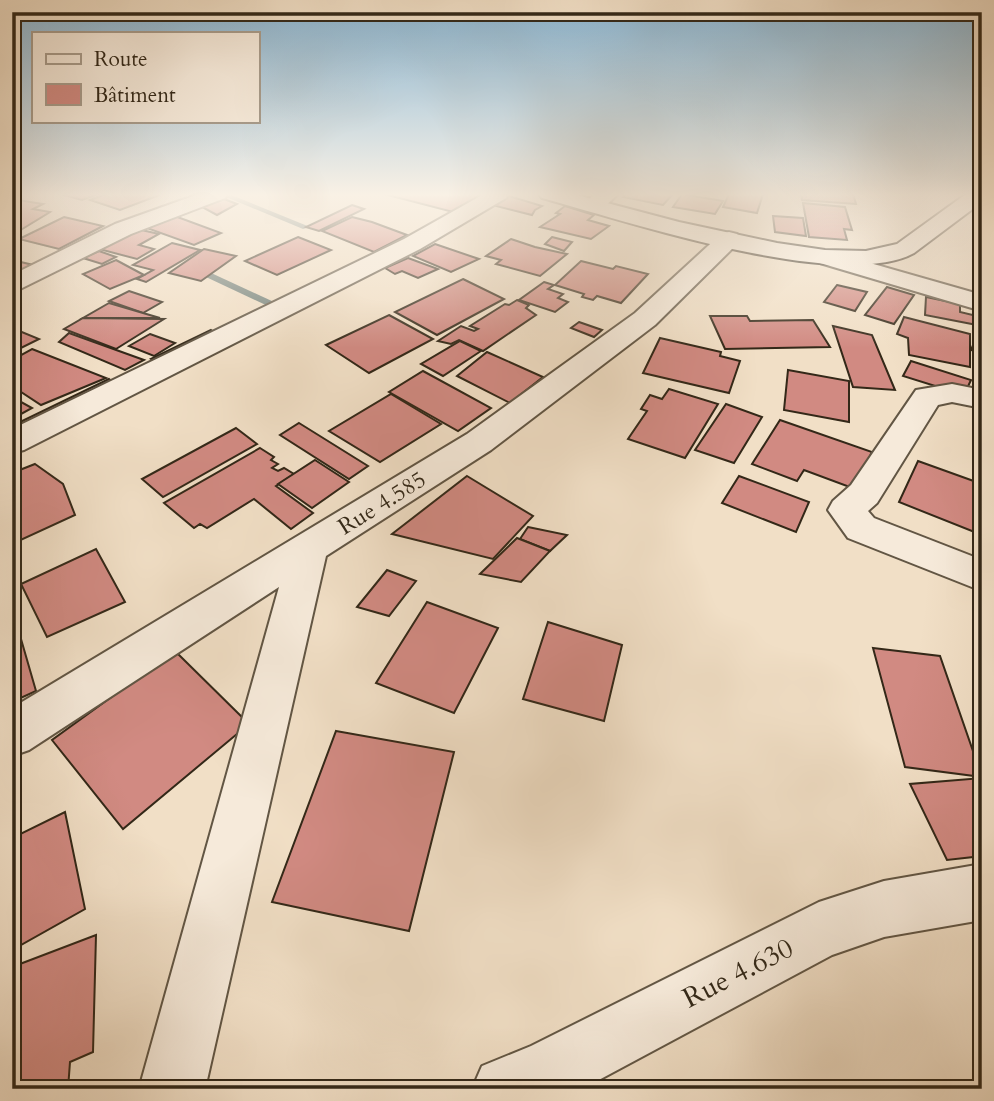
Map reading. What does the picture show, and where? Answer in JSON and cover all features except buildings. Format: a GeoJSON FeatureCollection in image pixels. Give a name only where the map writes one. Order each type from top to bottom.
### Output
{"type":"FeatureCollection","features":[{"type":"Feature","properties":{"kind":"street"},"geometry":{"type":"LineString","coordinates":[[12,285],[91,245]]}},
{"type":"Feature","properties":{"kind":"street"},"geometry":{"type":"LineString","coordinates":[[12,442],[409,245]]}},
{"type":"Feature","properties":{"kind":"street","name":"Rue 4.585"},"geometry":{"type":"LineString","coordinates":[[12,734],[479,442],[645,319],[722,245]]}},
{"type":"Feature","properties":{"kind":"street"},"geometry":{"type":"LineString","coordinates":[[762,245],[828,258],[982,303]]}},
{"type":"Feature","properties":{"kind":"street"},"geometry":{"type":"LineString","coordinates":[[828,258],[880,257],[898,252],[907,245]]}},
{"type":"Feature","properties":{"kind":"street"},"geometry":{"type":"LineString","coordinates":[[982,399],[952,393],[927,397],[864,494],[846,510],[862,528],[982,576]]}},
{"type":"Feature","properties":{"kind":"street"},"geometry":{"type":"LineString","coordinates":[[172,1089],[309,548]]}},
{"type":"Feature","properties":{"kind":"street","name":"Rue 4.630"},"geometry":{"type":"LineString","coordinates":[[505,1089],[548,1072],[819,931],[884,909],[982,892]]}},
{"type":"Feature","properties":{"kind":"waterway"},"geometry":{"type":"LineString","coordinates":[[209,275],[271,304]]}}]}
